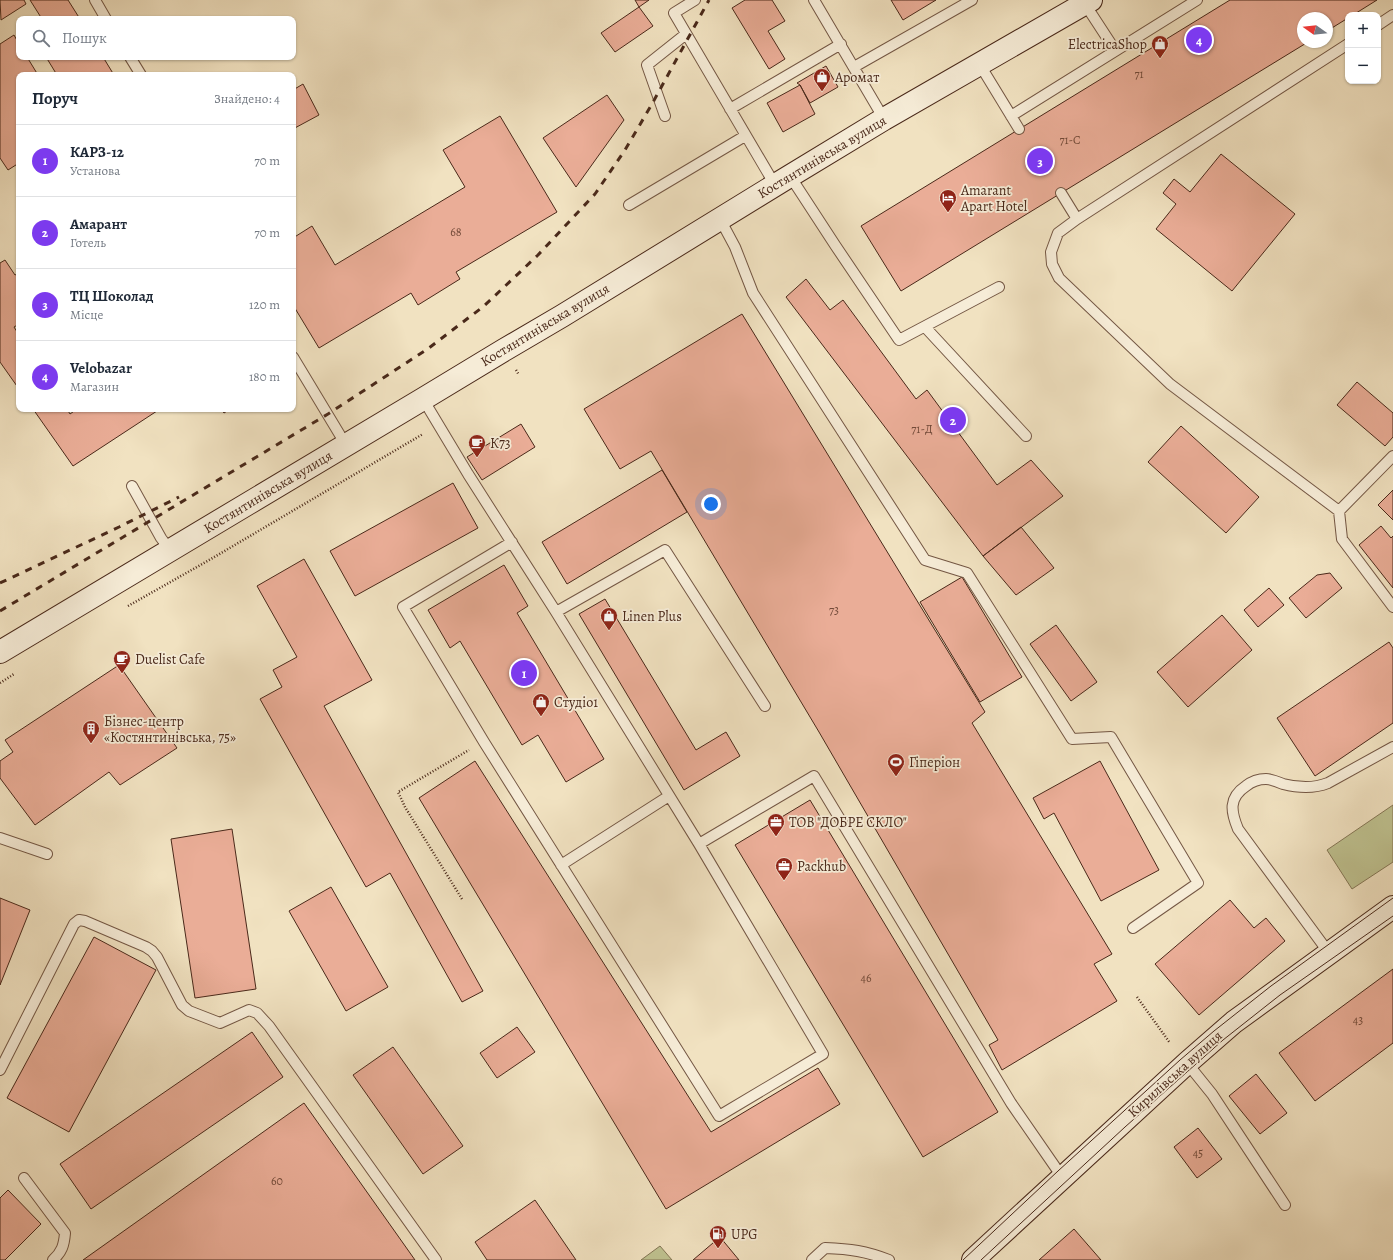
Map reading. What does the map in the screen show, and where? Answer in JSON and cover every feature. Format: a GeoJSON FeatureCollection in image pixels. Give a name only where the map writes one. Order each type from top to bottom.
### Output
{"type":"FeatureCollection","features":[{"type":"Feature","properties":{"kind":"main road","name":"Костянтинівська вулиця"},"geometry":{"type":"LineString","coordinates":[[2,646],[170,550],[423,399],[884,119],[1088,2]]}},
{"type":"Feature","properties":{"kind":"main road","name":"Кирилівська вулиця"},"geometry":{"type":"LineString","coordinates":[[973,1260],[1063,1176],[1234,1022],[1393,907]]}},
{"type":"Feature","properties":{"kind":"lane"},"geometry":{"type":"LineString","coordinates":[[95,0],[104,16]]}},
{"type":"Feature","properties":{"kind":"lane"},"geometry":{"type":"LineString","coordinates":[[695,0],[674,14],[746,136],[834,245],[899,340],[998,287]]}},
{"type":"Feature","properties":{"kind":"lane"},"geometry":{"type":"LineString","coordinates":[[814,0],[884,119]]}},
{"type":"Feature","properties":{"kind":"lane"},"geometry":{"type":"LineString","coordinates":[[854,67],[972,0]]}},
{"type":"Feature","properties":{"kind":"lane"},"geometry":{"type":"LineString","coordinates":[[1011,116],[1197,0]]}},
{"type":"Feature","properties":{"kind":"lane"},"geometry":{"type":"LineString","coordinates":[[1088,2],[1115,50]]}},
{"type":"Feature","properties":{"kind":"lane"},"geometry":{"type":"LineString","coordinates":[[1381,23],[1393,15]]}},
{"type":"Feature","properties":{"kind":"lane"},"geometry":{"type":"LineString","coordinates":[[665,116],[647,66],[686,34]]}},
{"type":"Feature","properties":{"kind":"lane"},"geometry":{"type":"LineString","coordinates":[[730,109],[841,44]]}},
{"type":"Feature","properties":{"kind":"lane"},"geometry":{"type":"LineString","coordinates":[[1340,511],[1170,384],[1059,278],[1052,264],[1051,252],[1058,233],[1076,219],[1345,46]]}},
{"type":"Feature","properties":{"kind":"lane"},"geometry":{"type":"LineString","coordinates":[[132,60],[139,72]]}},
{"type":"Feature","properties":{"kind":"lane"},"geometry":{"type":"LineString","coordinates":[[980,65],[1019,129]]}},
{"type":"Feature","properties":{"kind":"lane"},"geometry":{"type":"LineString","coordinates":[[629,205],[746,136]]}},
{"type":"Feature","properties":{"kind":"lane"},"geometry":{"type":"LineString","coordinates":[[1061,193],[1076,219]]}},
{"type":"Feature","properties":{"kind":"lane"},"geometry":{"type":"LineString","coordinates":[[720,219],[735,247],[753,293],[925,560],[967,573],[1072,739],[1111,737],[1198,883],[1133,928]]}},
{"type":"Feature","properties":{"kind":"lane"},"geometry":{"type":"LineString","coordinates":[[925,327],[1026,436]]}},
{"type":"Feature","properties":{"kind":"lane"},"geometry":{"type":"LineString","coordinates":[[296,362],[346,445]]}},
{"type":"Feature","properties":{"kind":"lane"},"geometry":{"type":"LineString","coordinates":[[423,399],[468,474],[512,542],[556,612],[699,844],[823,1054],[719,1116],[484,742],[403,607],[512,542]]}},
{"type":"Feature","properties":{"kind":"lane"},"geometry":{"type":"LineString","coordinates":[[1393,456],[1340,511],[1342,539],[1393,607]]}},
{"type":"Feature","properties":{"kind":"lane"},"geometry":{"type":"LineString","coordinates":[[132,486],[161,538],[170,550]]}},
{"type":"Feature","properties":{"kind":"lane"},"geometry":{"type":"LineString","coordinates":[[556,612],[665,550],[765,706]]}},
{"type":"Feature","properties":{"kind":"lane"},"geometry":{"type":"LineString","coordinates":[[1329,953],[1238,829],[1233,817],[1233,804],[1239,791],[1251,782],[1266,779],[1296,787],[1308,788],[1320,786],[1328,783],[1393,746]]}},
{"type":"Feature","properties":{"kind":"lane"},"geometry":{"type":"LineString","coordinates":[[699,844],[814,776],[1011,1103],[1063,1176]]}},
{"type":"Feature","properties":{"kind":"lane"},"geometry":{"type":"LineString","coordinates":[[561,865],[669,796]]}},
{"type":"Feature","properties":{"kind":"lane"},"geometry":{"type":"LineString","coordinates":[[0,838],[47,854]]}},
{"type":"Feature","properties":{"kind":"lane"},"geometry":{"type":"LineString","coordinates":[[0,1070],[74,924],[79,920],[85,921],[146,947],[157,957],[182,1005],[189,1011],[220,1023],[249,1010],[257,1013],[269,1026],[436,1260]]}},
{"type":"Feature","properties":{"kind":"lane"},"geometry":{"type":"LineString","coordinates":[[1187,1063],[1212,1094],[1285,1205]]}},
{"type":"Feature","properties":{"kind":"lane"},"geometry":{"type":"LineString","coordinates":[[24,1178],[65,1233],[64,1246],[53,1260]]}},
{"type":"Feature","properties":{"kind":"lane"},"geometry":{"type":"LineString","coordinates":[[812,1260],[825,1248],[868,1252],[889,1260]]}},
{"type":"Feature","properties":{"kind":"path"},"geometry":{"type":"LineString","coordinates":[[122,610],[439,425]]}},
{"type":"Feature","properties":{"kind":"path"},"geometry":{"type":"LineString","coordinates":[[0,683],[20,670]]}},
{"type":"Feature","properties":{"kind":"path"},"geometry":{"type":"LineString","coordinates":[[462,899],[398,792],[484,742]]}},
{"type":"Feature","properties":{"kind":"path"},"geometry":{"type":"LineString","coordinates":[[1137,997],[1170,1043]]}},
{"type":"Feature","properties":{"kind":"green space"},"geometry":{"type":"Polygon","coordinates":[[[1393,805],[1393,862],[1352,889],[1327,850],[1393,805]]]}},
{"type":"Feature","properties":{"kind":"green space"},"geometry":{"type":"Polygon","coordinates":[[[660,1246],[672,1260],[641,1260],[660,1246]]]}},
{"type":"Feature","properties":{"kind":"building"},"geometry":{"type":"Polygon","coordinates":[[[0,0],[24,0],[26,4],[1,20],[0,0]]]}},
{"type":"Feature","properties":{"kind":"building"},"geometry":{"type":"Polygon","coordinates":[[[30,0],[68,0],[78,16],[40,16],[30,0]]]}},
{"type":"Feature","properties":{"kind":"building"},"geometry":{"type":"Polygon","coordinates":[[[635,0],[649,0],[639,7],[635,0]]]}},
{"type":"Feature","properties":{"kind":"building"},"geometry":{"type":"Polygon","coordinates":[[[745,0],[772,0],[785,21],[768,31],[785,59],[769,69],[732,8],[745,0]]]}},
{"type":"Feature","properties":{"kind":"building"},"geometry":{"type":"Polygon","coordinates":[[[891,0],[936,0],[903,20],[891,0]]]}},
{"type":"Feature","properties":{"kind":"building"},"geometry":{"type":"Polygon","coordinates":[[[1230,0],[1377,0],[1358,12],[1345,12],[1345,20],[1333,27],[1333,12],[1297,12],[1298,48],[901,291],[861,226],[1230,0]]]}},
{"type":"Feature","properties":{"kind":"building"},"geometry":{"type":"Polygon","coordinates":[[[639,7],[653,26],[615,52],[601,33],[639,7]]]}},
{"type":"Feature","properties":{"kind":"building"},"geometry":{"type":"Polygon","coordinates":[[[14,35],[16,39],[16,60],[29,60],[36,72],[16,72],[16,165],[8,170],[0,158],[0,44],[14,35]]]}},
{"type":"Feature","properties":{"kind":"building"},"geometry":{"type":"Polygon","coordinates":[[[48,60],[105,60],[112,72],[55,72],[48,60]]]}},
{"type":"Feature","properties":{"kind":"building"},"geometry":{"type":"Polygon","coordinates":[[[826,66],[838,87],[810,103],[800,85],[797,83],[826,66]]]}},
{"type":"Feature","properties":{"kind":"building"},"geometry":{"type":"Polygon","coordinates":[[[303,84],[319,115],[296,127],[296,88],[303,84]]]}},
{"type":"Feature","properties":{"kind":"building"},"geometry":{"type":"Polygon","coordinates":[[[800,85],[815,114],[783,132],[767,103],[800,85]]]}},
{"type":"Feature","properties":{"kind":"building"},"geometry":{"type":"Polygon","coordinates":[[[607,95],[624,120],[576,187],[543,138],[607,95]]]}},
{"type":"Feature","properties":{"kind":"building"},"geometry":{"type":"Polygon","coordinates":[[[500,116],[557,212],[456,272],[460,279],[418,305],[411,293],[319,348],[296,310],[296,236],[312,226],[335,265],[465,187],[443,150],[500,116]]]}},
{"type":"Feature","properties":{"kind":"building"},"geometry":{"type":"Polygon","coordinates":[[[1221,154],[1295,214],[1232,291],[1156,229],[1176,204],[1163,193],[1174,179],[1190,192],[1221,154]]]}},
{"type":"Feature","properties":{"kind":"building"},"geometry":{"type":"Polygon","coordinates":[[[5,260],[16,274],[16,326],[14,327],[16,330],[16,385],[0,362],[0,263],[5,260]]]}},
{"type":"Feature","properties":{"kind":"building"},"geometry":{"type":"Polygon","coordinates":[[[806,279],[830,310],[843,300],[916,399],[927,390],[997,485],[1031,460],[1063,496],[983,556],[786,297],[806,279]]]}},
{"type":"Feature","properties":{"kind":"building"},"geometry":{"type":"Polygon","coordinates":[[[742,314],[985,712],[972,723],[1112,954],[1094,964],[1117,1001],[1002,1070],[989,1045],[998,1040],[819,732],[651,451],[620,469],[584,409],[742,314]]]}},
{"type":"Feature","properties":{"kind":"building"},"geometry":{"type":"Polygon","coordinates":[[[1357,382],[1393,413],[1393,437],[1385,446],[1337,405],[1357,382]]]}},
{"type":"Feature","properties":{"kind":"building"},"geometry":{"type":"Polygon","coordinates":[[[35,412],[69,412],[70,414],[73,412],[155,412],[73,466],[35,412]]]}},
{"type":"Feature","properties":{"kind":"building"},"geometry":{"type":"Polygon","coordinates":[[[521,424],[535,447],[482,480],[467,457],[521,424]]]}},
{"type":"Feature","properties":{"kind":"building"},"geometry":{"type":"Polygon","coordinates":[[[1181,426],[1259,497],[1226,533],[1148,462],[1181,426]]]}},
{"type":"Feature","properties":{"kind":"building"},"geometry":{"type":"Polygon","coordinates":[[[662,470],[687,512],[567,584],[542,542],[662,470]]]}},
{"type":"Feature","properties":{"kind":"building"},"geometry":{"type":"Polygon","coordinates":[[[453,483],[478,528],[355,596],[330,551],[453,483]]]}},
{"type":"Feature","properties":{"kind":"building"},"geometry":{"type":"Polygon","coordinates":[[[1393,490],[1393,520],[1378,505],[1393,490]]]}},
{"type":"Feature","properties":{"kind":"building"},"geometry":{"type":"Polygon","coordinates":[[[1381,526],[1391,538],[1393,536],[1393,588],[1359,545],[1381,526]]]}},
{"type":"Feature","properties":{"kind":"building"},"geometry":{"type":"Polygon","coordinates":[[[1021,527],[1054,568],[1016,595],[983,556],[1021,527]]]}},
{"type":"Feature","properties":{"kind":"building"},"geometry":{"type":"Polygon","coordinates":[[[304,559],[372,680],[324,706],[483,991],[462,1002],[390,873],[366,887],[260,699],[282,687],[273,670],[297,657],[257,586],[304,559]]]}},
{"type":"Feature","properties":{"kind":"building"},"geometry":{"type":"Polygon","coordinates":[[[504,565],[528,606],[517,613],[604,759],[566,782],[538,735],[522,745],[460,641],[450,648],[428,610],[504,565]]]}},
{"type":"Feature","properties":{"kind":"building"},"geometry":{"type":"Polygon","coordinates":[[[1330,573],[1342,588],[1306,618],[1289,598],[1317,575],[1330,573]]]}},
{"type":"Feature","properties":{"kind":"building"},"geometry":{"type":"Polygon","coordinates":[[[962,577],[1022,677],[980,702],[920,602],[962,577]]]}},
{"type":"Feature","properties":{"kind":"building"},"geometry":{"type":"Polygon","coordinates":[[[1269,588],[1284,605],[1258,627],[1244,610],[1269,588]]]}},
{"type":"Feature","properties":{"kind":"building"},"geometry":{"type":"Polygon","coordinates":[[[605,599],[696,750],[726,732],[740,756],[684,790],[579,614],[605,599]]]}},
{"type":"Feature","properties":{"kind":"building"},"geometry":{"type":"Polygon","coordinates":[[[1222,615],[1252,650],[1188,707],[1157,672],[1222,615]]]}},
{"type":"Feature","properties":{"kind":"building"},"geometry":{"type":"Polygon","coordinates":[[[1056,625],[1097,682],[1071,701],[1030,644],[1056,625]]]}},
{"type":"Feature","properties":{"kind":"building"},"geometry":{"type":"Polygon","coordinates":[[[1389,642],[1393,648],[1393,723],[1315,776],[1277,718],[1389,642]]]}},
{"type":"Feature","properties":{"kind":"building","name":"Бізнес-центр «Костянтинівська, 75»"},"geometry":{"type":"Polygon","coordinates":[[[119,665],[177,748],[120,785],[109,772],[35,825],[0,778],[0,761],[13,752],[5,740],[119,665]]]}},
{"type":"Feature","properties":{"kind":"building"},"geometry":{"type":"Polygon","coordinates":[[[475,761],[711,1132],[818,1068],[840,1104],[666,1209],[419,798],[475,761]]]}},
{"type":"Feature","properties":{"kind":"building"},"geometry":{"type":"Polygon","coordinates":[[[1100,761],[1159,870],[1101,901],[1054,813],[1044,819],[1033,798],[1100,761]]]}},
{"type":"Feature","properties":{"kind":"building"},"geometry":{"type":"Polygon","coordinates":[[[810,800],[998,1112],[923,1157],[735,845],[810,800]]]}},
{"type":"Feature","properties":{"kind":"building"},"geometry":{"type":"Polygon","coordinates":[[[232,829],[256,989],[195,998],[171,839],[232,829]]]}},
{"type":"Feature","properties":{"kind":"building"},"geometry":{"type":"Polygon","coordinates":[[[331,887],[388,987],[346,1011],[289,911],[331,887]]]}},
{"type":"Feature","properties":{"kind":"building"},"geometry":{"type":"Polygon","coordinates":[[[0,898],[30,910],[0,985],[0,898]]]}},
{"type":"Feature","properties":{"kind":"building"},"geometry":{"type":"Polygon","coordinates":[[[1230,900],[1254,928],[1266,918],[1285,941],[1199,1015],[1155,964],[1230,900]]]}},
{"type":"Feature","properties":{"kind":"building"},"geometry":{"type":"Polygon","coordinates":[[[94,937],[156,970],[69,1132],[7,1098],[94,937]]]}},
{"type":"Feature","properties":{"kind":"building"},"geometry":{"type":"Polygon","coordinates":[[[1393,969],[1393,1043],[1315,1101],[1279,1053],[1393,969]]]}},
{"type":"Feature","properties":{"kind":"building"},"geometry":{"type":"Polygon","coordinates":[[[517,1027],[535,1052],[497,1078],[480,1053],[517,1027]]]}},
{"type":"Feature","properties":{"kind":"building"},"geometry":{"type":"Polygon","coordinates":[[[252,1032],[283,1077],[91,1209],[60,1164],[252,1032]]]}},
{"type":"Feature","properties":{"kind":"building"},"geometry":{"type":"Polygon","coordinates":[[[393,1047],[463,1146],[423,1174],[353,1075],[393,1047]]]}},
{"type":"Feature","properties":{"kind":"building"},"geometry":{"type":"Polygon","coordinates":[[[1256,1074],[1287,1113],[1260,1134],[1229,1096],[1256,1074]]]}},
{"type":"Feature","properties":{"kind":"building"},"geometry":{"type":"Polygon","coordinates":[[[304,1103],[415,1260],[83,1260],[304,1103]]]}},
{"type":"Feature","properties":{"kind":"building"},"geometry":{"type":"Polygon","coordinates":[[[1198,1128],[1222,1159],[1197,1178],[1174,1147],[1198,1128]]]}},
{"type":"Feature","properties":{"kind":"building"},"geometry":{"type":"Polygon","coordinates":[[[8,1190],[41,1224],[5,1260],[0,1260],[0,1198],[8,1190]]]}},
{"type":"Feature","properties":{"kind":"building"},"geometry":{"type":"Polygon","coordinates":[[[535,1200],[576,1260],[487,1260],[475,1242],[535,1200]]]}},
{"type":"Feature","properties":{"kind":"building"},"geometry":{"type":"Polygon","coordinates":[[[1074,1229],[1101,1260],[1039,1260],[1074,1229]]]}},
{"type":"Feature","properties":{"kind":"building","name":"UPG"},"geometry":{"type":"Polygon","coordinates":[[[720,1237],[739,1260],[693,1260],[720,1237]]]}},
{"type":"Feature","properties":{"kind":"tram line"},"geometry":{"type":"LineString","coordinates":[[963,1260],[1058,1171],[1214,1031],[1271,986],[1393,898]]}},
{"type":"Feature","properties":{"kind":"tram line"},"geometry":{"type":"LineString","coordinates":[[981,1260],[1125,1127],[1223,1040],[1280,995],[1393,916]]}},
{"type":"Feature","properties":{"kind":"railway"},"geometry":{"type":"LineString","coordinates":[[0,611],[328,414],[429,348],[484,306],[538,255],[595,194],[625,150],[709,0]]}},
{"type":"Feature","properties":{"kind":"railway"},"geometry":{"type":"LineString","coordinates":[[0,583],[179,497]]}},
{"type":"Feature","properties":{"kind":"place","name":"Velobazar"},"geometry":{"type":"Point","coordinates":[1199,40]}},
{"type":"Feature","properties":{"kind":"place","name":"ElectricaShop"},"geometry":{"type":"Point","coordinates":[1160,59]}},
{"type":"Feature","properties":{"kind":"place","name":"Аромат"},"geometry":{"type":"Point","coordinates":[822,92]}},
{"type":"Feature","properties":{"kind":"place","name":"ТЦ Шоколад"},"geometry":{"type":"Point","coordinates":[1040,161]}},
{"type":"Feature","properties":{"kind":"place","name":"Amarant Apart Hotel"},"geometry":{"type":"Point","coordinates":[948,213]}},
{"type":"Feature","properties":{"kind":"place","name":"Амарант"},"geometry":{"type":"Point","coordinates":[953,420]}},
{"type":"Feature","properties":{"kind":"place","name":"К73"},"geometry":{"type":"Point","coordinates":[477,458]}},
{"type":"Feature","properties":{"kind":"place","name":"Linen Plus"},"geometry":{"type":"Point","coordinates":[609,631]}},
{"type":"Feature","properties":{"kind":"place","name":"КАРЗ-12"},"geometry":{"type":"Point","coordinates":[524,673]}},
{"type":"Feature","properties":{"kind":"place","name":"Duelist Cafe"},"geometry":{"type":"Point","coordinates":[122,674]}},
{"type":"Feature","properties":{"kind":"place","name":"Студіо1"},"geometry":{"type":"Point","coordinates":[541,717]}},
{"type":"Feature","properties":{"kind":"place","name":"Бізнес-центр «Костянтинівська, 75»"},"geometry":{"type":"Point","coordinates":[91,744]}},
{"type":"Feature","properties":{"kind":"place","name":"Гіперіон"},"geometry":{"type":"Point","coordinates":[896,777]}},
{"type":"Feature","properties":{"kind":"place","name":"ТОВ \"ДОБРЕ СКЛО\""},"geometry":{"type":"Point","coordinates":[776,837]}},
{"type":"Feature","properties":{"kind":"place","name":"Packhub"},"geometry":{"type":"Point","coordinates":[784,881]}},
{"type":"Feature","properties":{"kind":"place","name":"UPG"},"geometry":{"type":"Point","coordinates":[718,1249]}}]}
